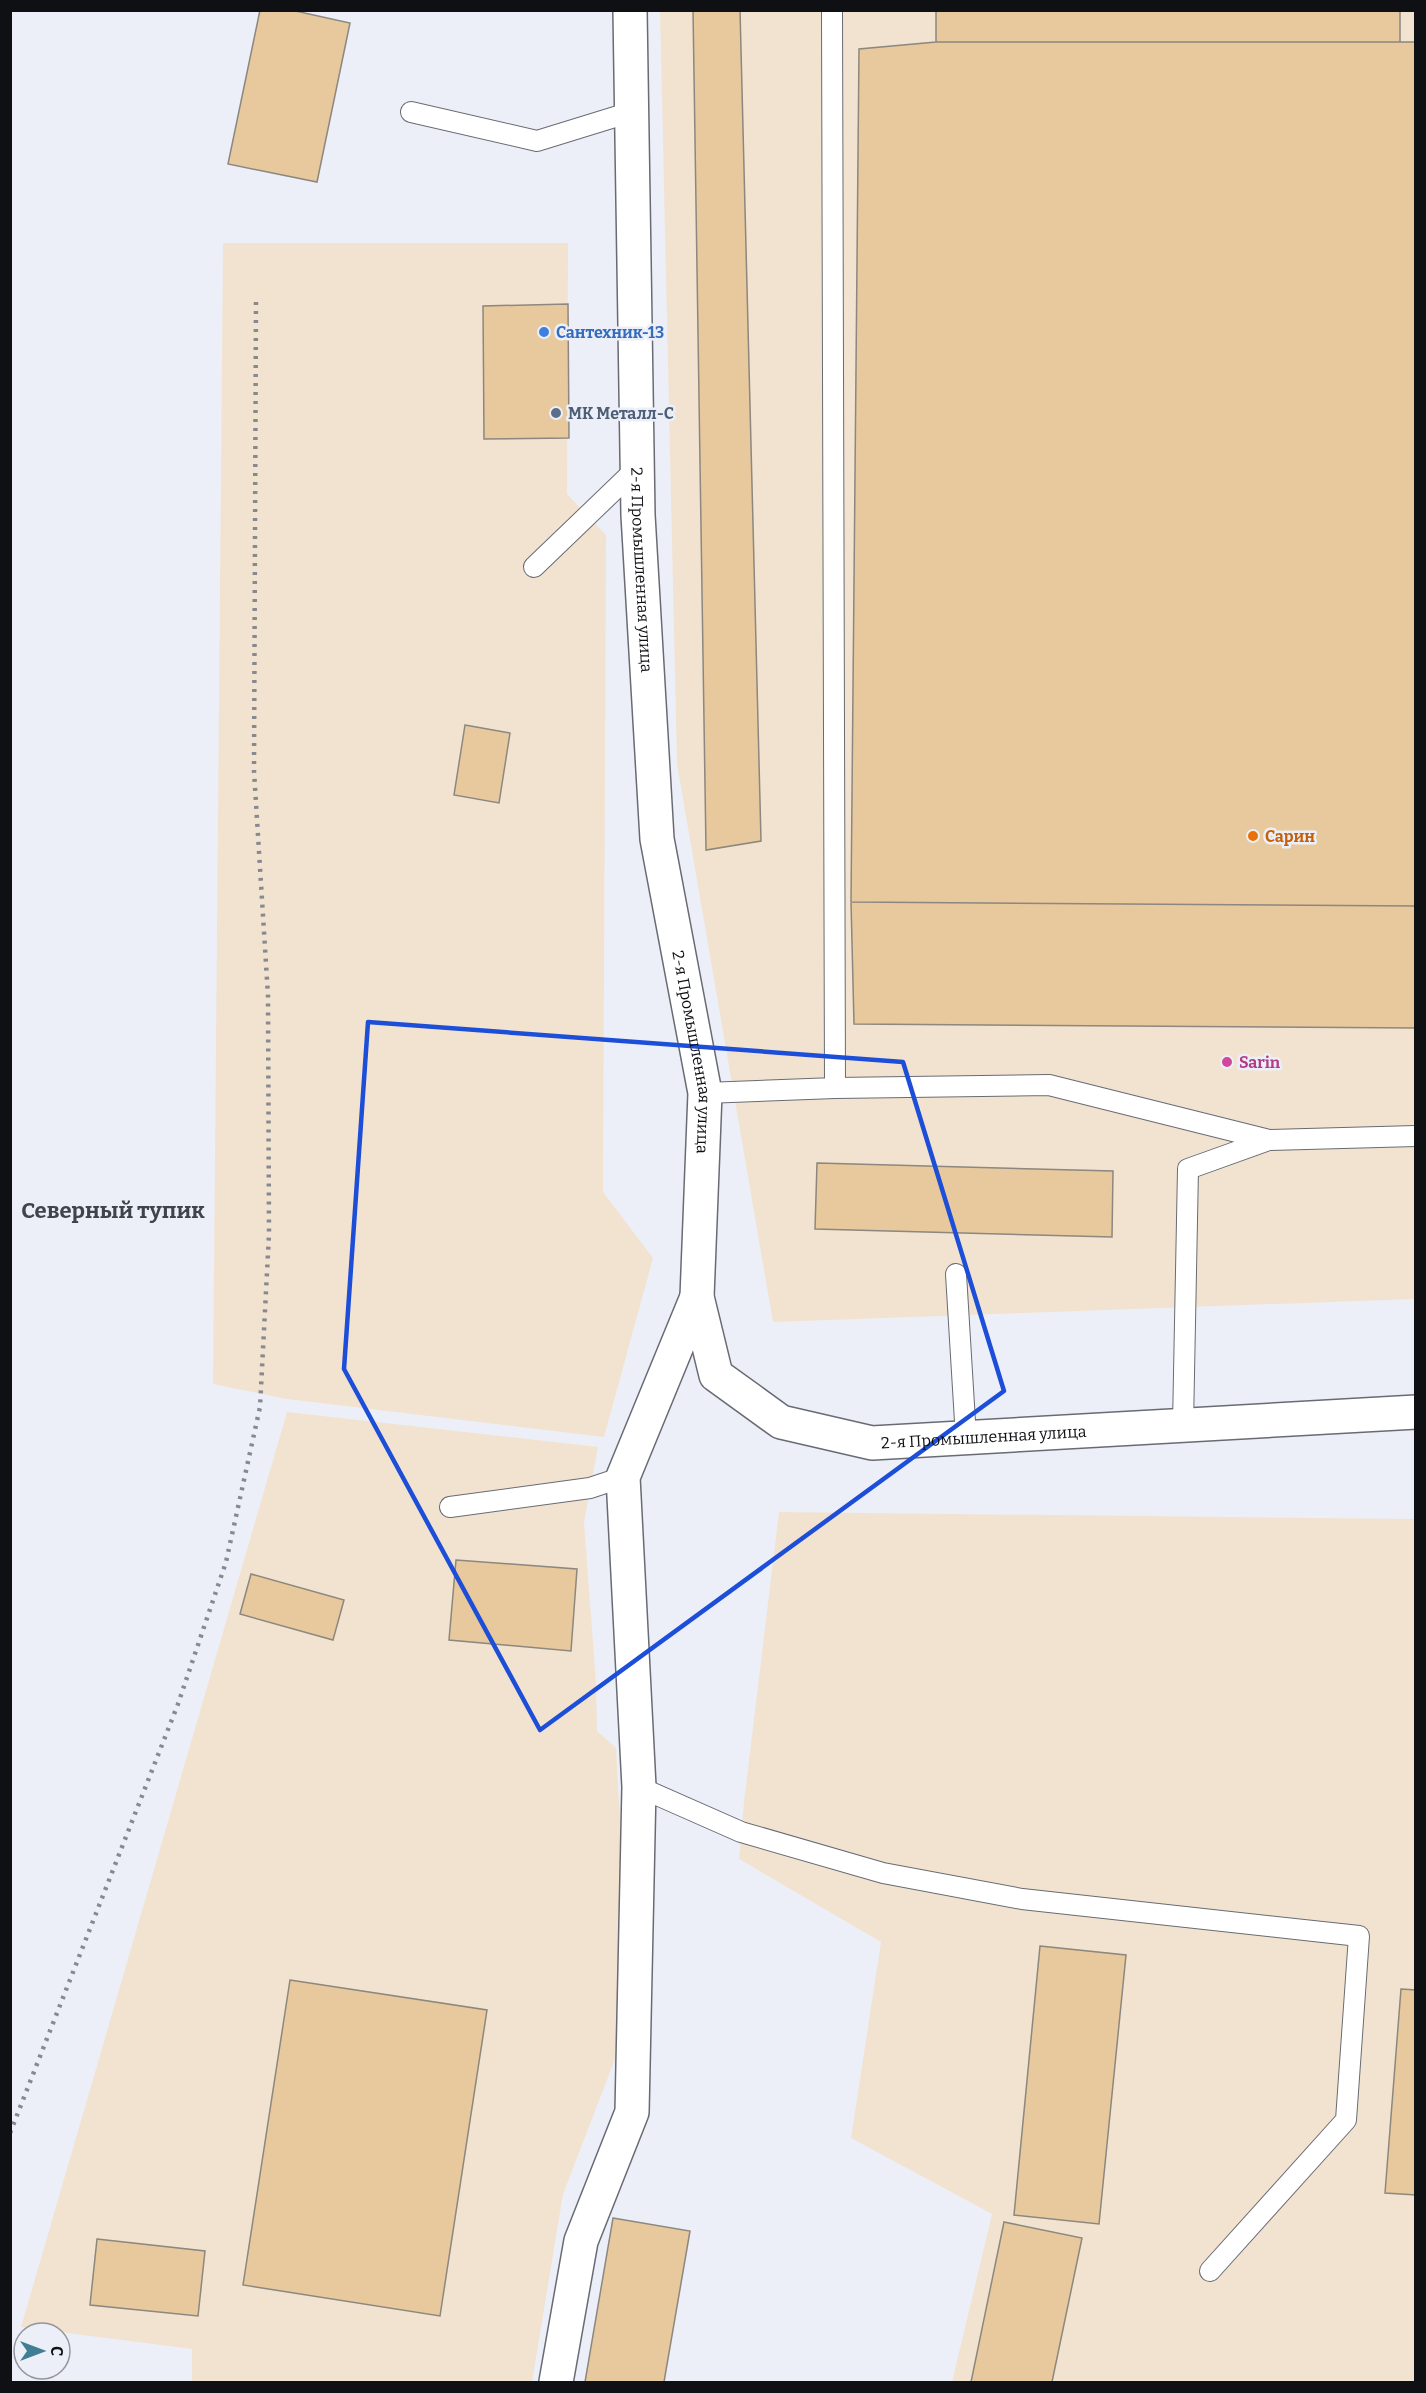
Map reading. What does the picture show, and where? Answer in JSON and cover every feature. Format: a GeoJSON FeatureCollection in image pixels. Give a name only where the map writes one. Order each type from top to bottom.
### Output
{"type":"FeatureCollection","features":[{"type":"Feature","properties":{"kind":"street","name":"2-я Промышленная улица"},"geometry":{"type":"LineString","coordinates":[[630,10],[637,468],[657,839],[705,1093],[697,1297],[716,1375],[782,1422],[872,1443],[1416,1412]]}},
{"type":"Feature","properties":{"kind":"street"},"geometry":{"type":"LineString","coordinates":[[556,2382],[581,2241],[632,2112],[639,1787],[623,1477],[697,1297]]}},
{"type":"Feature","properties":{"kind":"lane"},"geometry":{"type":"LineString","coordinates":[[832,10],[835,1088]]}},
{"type":"Feature","properties":{"kind":"lane"},"geometry":{"type":"LineString","coordinates":[[411,112],[537,141],[631,112]]}},
{"type":"Feature","properties":{"kind":"lane"},"geometry":{"type":"LineString","coordinates":[[534,567],[637,468]]}},
{"type":"Feature","properties":{"kind":"lane"},"geometry":{"type":"LineString","coordinates":[[705,1093],[835,1088],[1049,1085],[1269,1140],[1416,1136]]}},
{"type":"Feature","properties":{"kind":"lane"},"geometry":{"type":"LineString","coordinates":[[1183,1425],[1188,1169],[1269,1140]]}},
{"type":"Feature","properties":{"kind":"lane"},"geometry":{"type":"LineString","coordinates":[[956,1274],[966,1438]]}},
{"type":"Feature","properties":{"kind":"lane"},"geometry":{"type":"LineString","coordinates":[[450,1507],[590,1488],[623,1477]]}},
{"type":"Feature","properties":{"kind":"lane"},"geometry":{"type":"LineString","coordinates":[[639,1787],[741,1832],[883,1873],[1022,1899],[1359,1936],[1346,2120],[1210,2271]]}},
{"type":"Feature","properties":{"kind":"highlighted area"},"geometry":{"type":"Polygon","coordinates":[[[368,1022],[903,1062],[1004,1391],[540,1730],[344,1369],[368,1022]]]}},
{"type":"Feature","properties":{"kind":"shaded area"},"geometry":{"type":"Polygon","coordinates":[[[660,11],[1415,11],[1415,1299],[773,1322],[677,764],[660,11]]]}},
{"type":"Feature","properties":{"kind":"shaded area"},"geometry":{"type":"Polygon","coordinates":[[[223,243],[568,243],[567,494],[606,535],[603,1192],[653,1258],[604,1437],[287,1399],[213,1384],[223,243]]]}},
{"type":"Feature","properties":{"kind":"shaded area"},"geometry":{"type":"Polygon","coordinates":[[[287,1412],[598,1447],[584,1522],[596,1683],[597,1731],[616,1748],[621,1838],[617,2054],[563,2194],[532,2382],[192,2382],[192,2349],[72,2334],[72,2321],[23,2321],[287,1412]]]}},
{"type":"Feature","properties":{"kind":"shaded area"},"geometry":{"type":"Polygon","coordinates":[[[779,1512],[1415,1519],[1415,2382],[952,2382],[992,2214],[851,2138],[881,1942],[739,1859],[779,1512]]]}},
{"type":"Feature","properties":{"kind":"building"},"geometry":{"type":"Polygon","coordinates":[[[260,10],[291,10],[350,23],[317,182],[228,164],[260,10]]]}},
{"type":"Feature","properties":{"kind":"building"},"geometry":{"type":"Polygon","coordinates":[[[693,10],[740,10],[761,841],[706,850],[693,10]]]}},
{"type":"Feature","properties":{"kind":"building"},"geometry":{"type":"Polygon","coordinates":[[[936,10],[1400,10],[1400,42],[936,42],[936,10]]]}},
{"type":"Feature","properties":{"kind":"building"},"geometry":{"type":"Polygon","coordinates":[[[936,42],[1416,42],[1416,906],[851,902],[859,49],[936,42]]]}},
{"type":"Feature","properties":{"kind":"building"},"geometry":{"type":"Polygon","coordinates":[[[568,304],[569,438],[484,439],[483,306],[568,304]]]}},
{"type":"Feature","properties":{"kind":"building"},"geometry":{"type":"Polygon","coordinates":[[[465,725],[510,733],[499,803],[454,795],[465,725]]]}},
{"type":"Feature","properties":{"kind":"building"},"geometry":{"type":"Polygon","coordinates":[[[851,902],[1416,906],[1416,1028],[854,1024],[851,902]]]}},
{"type":"Feature","properties":{"kind":"building"},"geometry":{"type":"Polygon","coordinates":[[[817,1163],[1113,1171],[1112,1237],[815,1229],[817,1163]]]}},
{"type":"Feature","properties":{"kind":"building"},"geometry":{"type":"Polygon","coordinates":[[[456,1560],[577,1569],[571,1651],[449,1640],[456,1560]]]}},
{"type":"Feature","properties":{"kind":"building"},"geometry":{"type":"Polygon","coordinates":[[[251,1574],[344,1600],[333,1640],[240,1614],[251,1574]]]}},
{"type":"Feature","properties":{"kind":"building"},"geometry":{"type":"Polygon","coordinates":[[[1040,1946],[1126,1955],[1099,2224],[1014,2215],[1040,1946]]]}},
{"type":"Feature","properties":{"kind":"building"},"geometry":{"type":"Polygon","coordinates":[[[290,1980],[487,2010],[440,2316],[243,2285],[290,1980]]]}},
{"type":"Feature","properties":{"kind":"building"},"geometry":{"type":"Polygon","coordinates":[[[1401,1989],[1416,1990],[1416,2195],[1385,2193],[1401,1989]]]}},
{"type":"Feature","properties":{"kind":"building"},"geometry":{"type":"Polygon","coordinates":[[[613,2218],[690,2231],[664,2382],[585,2382],[613,2218]]]}},
{"type":"Feature","properties":{"kind":"building"},"geometry":{"type":"Polygon","coordinates":[[[1004,2222],[1082,2238],[1052,2382],[971,2382],[1004,2222]]]}},
{"type":"Feature","properties":{"kind":"building"},"geometry":{"type":"Polygon","coordinates":[[[97,2239],[205,2251],[198,2316],[90,2305],[97,2239]]]}},
{"type":"Feature","properties":{"kind":"railway"},"geometry":{"type":"LineString","coordinates":[[10,2133],[178,1704],[226,1562],[260,1407],[269,1234],[268,996],[254,771],[256,298]]}},
{"type":"Feature","properties":{"kind":"place","name":"Сантехник-13"},"geometry":{"type":"Point","coordinates":[544,332]}},
{"type":"Feature","properties":{"kind":"place","name":"МК Металл-С"},"geometry":{"type":"Point","coordinates":[556,413]}},
{"type":"Feature","properties":{"kind":"place","name":"Сарин"},"geometry":{"type":"Point","coordinates":[1253,836]}},
{"type":"Feature","properties":{"kind":"place","name":"Sarin"},"geometry":{"type":"Point","coordinates":[1227,1062]}},
{"type":"Feature","properties":{"kind":"district","name":"Северный тупик"},"geometry":{"type":"Point","coordinates":[113,1210]}}]}
